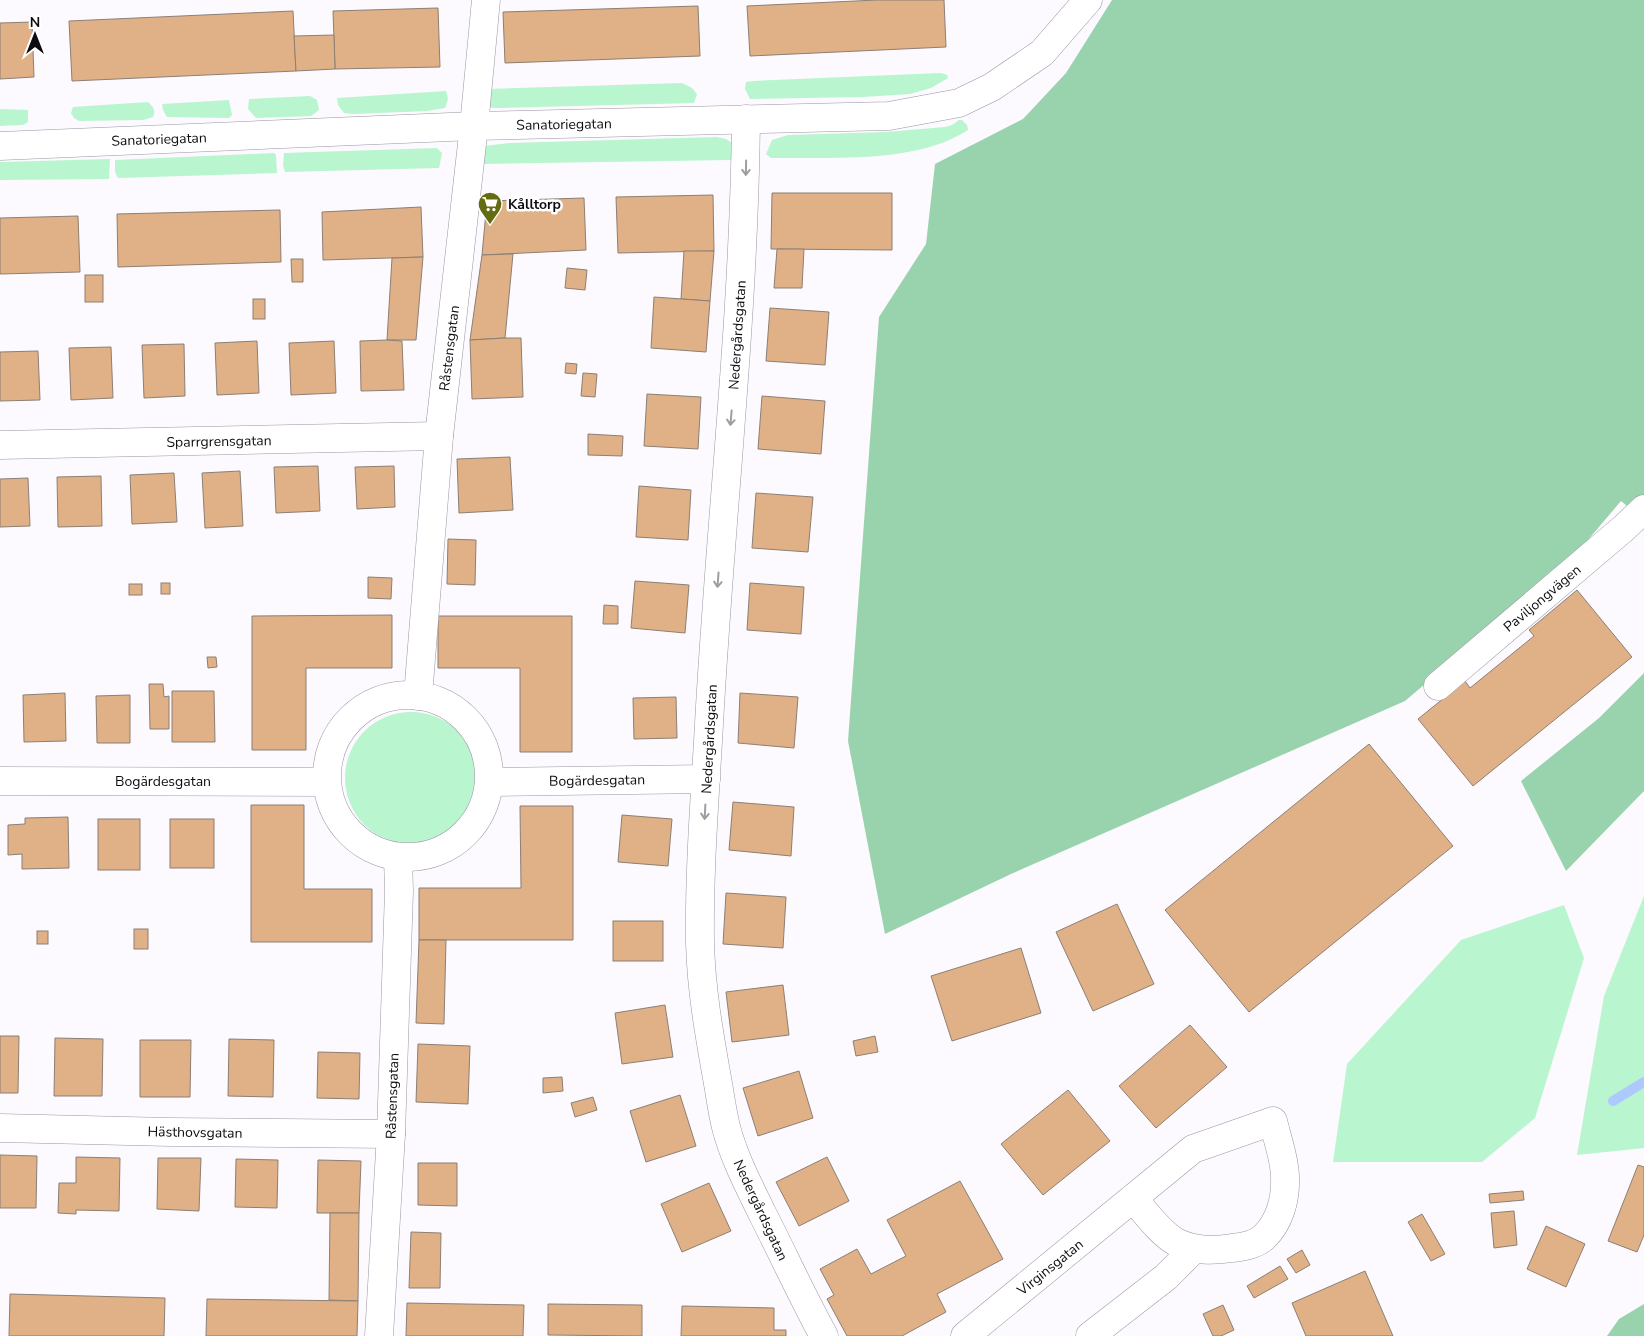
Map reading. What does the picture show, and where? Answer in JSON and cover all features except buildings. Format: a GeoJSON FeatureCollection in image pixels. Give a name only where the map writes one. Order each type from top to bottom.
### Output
{"type":"FeatureCollection","features":[{"type":"Feature","properties":{"kind":"street","name":"Råstensgatan"},"geometry":{"type":"LineString","coordinates":[[418,696],[439,436],[474,126],[486,0]]}},
{"type":"Feature","properties":{"kind":"street","name":"Sanatoriegatan"},"geometry":{"type":"LineString","coordinates":[[0,146],[474,126],[889,116],[958,103],[992,87],[1042,53],[1088,0]]}},
{"type":"Feature","properties":{"kind":"street","name":"Nedergårdsgatan"},"geometry":{"type":"LineString","coordinates":[[746,119],[746,173],[736,361],[706,779],[700,904],[700,951],[710,1038],[726,1129],[746,1182],[796,1285],[824,1336]]}},
{"type":"Feature","properties":{"kind":"street","name":"Sparrgrensgatan"},"geometry":{"type":"LineString","coordinates":[[0,445],[439,436]]}},
{"type":"Feature","properties":{"kind":"street","name":"Paviljongvägen"},"geometry":{"type":"LineString","coordinates":[[1438,686],[1644,509]]}},
{"type":"Feature","properties":{"kind":"street"},"geometry":{"type":"LineString","coordinates":[[398,695],[418,696],[438,700],[456,710],[471,724],[482,742],[488,762],[489,782],[484,803],[478,816],[460,839],[441,850],[420,856],[398,857],[368,847],[343,826],[329,797],[326,782],[328,761],[334,741],[345,724],[360,710],[378,700],[398,695]]}},
{"type":"Feature","properties":{"kind":"street","name":"Bogärdesgatan"},"geometry":{"type":"LineString","coordinates":[[489,782],[706,779]]}},
{"type":"Feature","properties":{"kind":"street","name":"Bogärdesgatan"},"geometry":{"type":"LineString","coordinates":[[0,781],[326,782]]}},
{"type":"Feature","properties":{"kind":"street","name":"Råstensgatan"},"geometry":{"type":"LineString","coordinates":[[379,1336],[390,1134],[399,891],[398,857]]}},
{"type":"Feature","properties":{"kind":"street","name":"Virginsgatan"},"geometry":{"type":"LineString","coordinates":[[965,1336],[1133,1198],[1193,1149],[1273,1121],[1286,1176],[1283,1202],[1278,1218],[1264,1238],[1246,1246],[1216,1251],[1194,1249],[1175,1241],[1156,1224],[1133,1198]]}},
{"type":"Feature","properties":{"kind":"street","name":"Hästhovsgatan"},"geometry":{"type":"LineString","coordinates":[[0,1128],[390,1134]]}},
{"type":"Feature","properties":{"kind":"street"},"geometry":{"type":"LineString","coordinates":[[1090,1336],[1166,1277],[1194,1249]]}},
{"type":"Feature","properties":{"kind":"green space"},"geometry":{"type":"Polygon","coordinates":[[[1112,0],[1644,0],[1644,520],[1621,501],[1570,561],[1405,701],[1011,874],[885,934],[848,741],[879,317],[926,244],[935,164],[1023,119],[1066,73],[1112,0]]]}},
{"type":"Feature","properties":{"kind":"green space"},"geometry":{"type":"Polygon","coordinates":[[[941,73],[947,75],[948,78],[931,88],[910,94],[863,97],[750,99],[745,89],[746,82],[753,81],[941,73]]]}},
{"type":"Feature","properties":{"kind":"green space"},"geometry":{"type":"Polygon","coordinates":[[[682,83],[692,88],[697,94],[694,103],[481,107],[487,89],[682,83]]]}},
{"type":"Feature","properties":{"kind":"green space"},"geometry":{"type":"Polygon","coordinates":[[[446,91],[448,99],[445,108],[427,111],[344,113],[338,105],[337,98],[446,91]]]}},
{"type":"Feature","properties":{"kind":"green space"},"geometry":{"type":"Polygon","coordinates":[[[310,96],[317,100],[319,110],[311,116],[256,118],[248,109],[249,99],[310,96]]]}},
{"type":"Feature","properties":{"kind":"green space"},"geometry":{"type":"Polygon","coordinates":[[[229,100],[232,115],[229,118],[167,117],[162,104],[229,100]]]}},
{"type":"Feature","properties":{"kind":"green space"},"geometry":{"type":"Polygon","coordinates":[[[148,102],[154,109],[154,115],[143,120],[79,121],[71,113],[73,107],[148,102]]]}},
{"type":"Feature","properties":{"kind":"green space"},"geometry":{"type":"Polygon","coordinates":[[[0,109],[28,110],[28,122],[23,125],[0,126],[0,109]]]}},
{"type":"Feature","properties":{"kind":"green space"},"geometry":{"type":"Polygon","coordinates":[[[962,120],[967,125],[968,130],[947,141],[924,149],[899,154],[846,158],[771,158],[766,154],[772,140],[788,135],[886,132],[945,127],[962,120]]]}},
{"type":"Feature","properties":{"kind":"green space"},"geometry":{"type":"Polygon","coordinates":[[[717,137],[732,143],[731,160],[481,164],[485,146],[509,143],[717,137]]]}},
{"type":"Feature","properties":{"kind":"green space"},"geometry":{"type":"Polygon","coordinates":[[[437,148],[442,153],[439,168],[285,172],[283,165],[284,153],[437,148]]]}},
{"type":"Feature","properties":{"kind":"green space"},"geometry":{"type":"Polygon","coordinates":[[[274,153],[276,155],[277,173],[118,178],[115,172],[115,160],[274,153]]]}},
{"type":"Feature","properties":{"kind":"green space"},"geometry":{"type":"Polygon","coordinates":[[[110,159],[109,179],[0,180],[0,162],[110,159]]]}},
{"type":"Feature","properties":{"kind":"green space"},"geometry":{"type":"Polygon","coordinates":[[[1644,673],[1644,791],[1566,871],[1521,781],[1599,718],[1644,673]]]}},
{"type":"Feature","properties":{"kind":"green space"},"geometry":{"type":"Polygon","coordinates":[[[411,712],[424,713],[436,717],[458,731],[472,753],[476,765],[476,791],[472,803],[458,825],[436,839],[424,843],[411,844],[398,843],[386,839],[364,825],[350,803],[346,791],[345,778],[346,765],[350,753],[364,731],[386,717],[398,713],[411,712]]]}},
{"type":"Feature","properties":{"kind":"green space"},"geometry":{"type":"Polygon","coordinates":[[[1644,896],[1644,1148],[1577,1155],[1604,996],[1644,896]]]}},
{"type":"Feature","properties":{"kind":"green space"},"geometry":{"type":"Polygon","coordinates":[[[1564,905],[1584,958],[1535,1118],[1482,1162],[1333,1162],[1347,1064],[1461,940],[1564,905]]]}},
{"type":"Feature","properties":{"kind":"green space"},"geometry":{"type":"Polygon","coordinates":[[[1644,1304],[1644,1336],[1607,1336],[1619,1319],[1644,1304]]]}},
{"type":"Feature","properties":{"kind":"waterway"},"geometry":{"type":"LineString","coordinates":[[1613,1101],[1644,1082]]}},
{"type":"Feature","properties":{"kind":"place","name":"Kålltorp"},"geometry":{"type":"Point","coordinates":[490,225]}}]}
